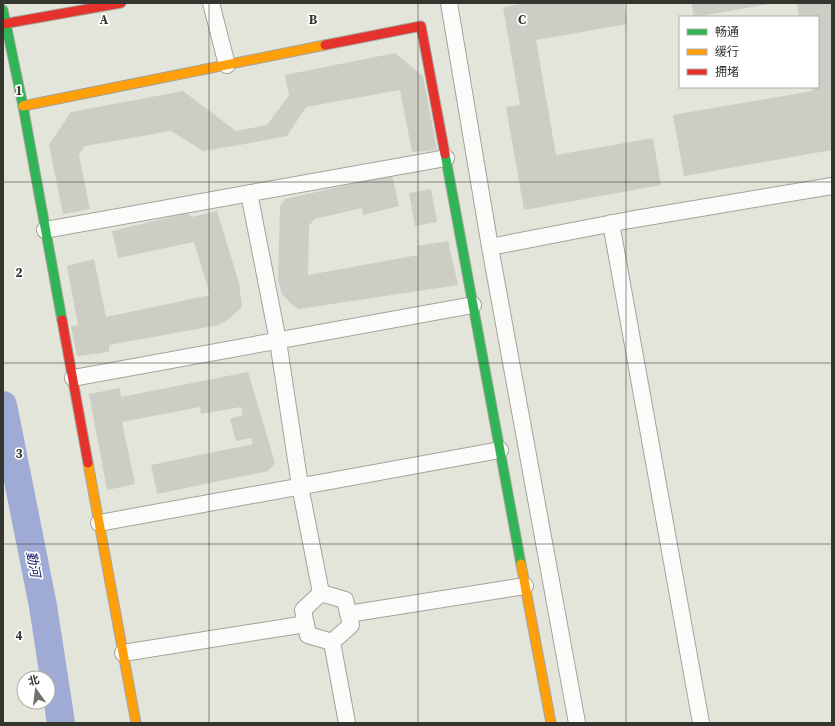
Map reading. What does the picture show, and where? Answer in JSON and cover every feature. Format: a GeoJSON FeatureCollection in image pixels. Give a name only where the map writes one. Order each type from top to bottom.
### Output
{"type":"FeatureCollection","features":[{"type":"Feature","properties":{"kind":"street"},"geometry":{"type":"LineString","coordinates":[[4,24],[120,3]]}},
{"type":"Feature","properties":{"kind":"street"},"geometry":{"type":"LineString","coordinates":[[211,3],[227,65]]}},
{"type":"Feature","properties":{"kind":"street"},"geometry":{"type":"LineString","coordinates":[[449,3],[490,247],[577,723]]}},
{"type":"Feature","properties":{"kind":"street"},"geometry":{"type":"LineString","coordinates":[[3,10],[4,24],[23,106],[136,723]]}},
{"type":"Feature","properties":{"kind":"street"},"geometry":{"type":"LineString","coordinates":[[23,106],[421,26],[551,723]]}},
{"type":"Feature","properties":{"kind":"street"},"geometry":{"type":"LineString","coordinates":[[45,230],[446,158]]}},
{"type":"Feature","properties":{"kind":"street"},"geometry":{"type":"LineString","coordinates":[[490,247],[612,223],[832,186]]}},
{"type":"Feature","properties":{"kind":"street"},"geometry":{"type":"LineString","coordinates":[[249,193],[278,341],[300,486],[321,593]]}},
{"type":"Feature","properties":{"kind":"street"},"geometry":{"type":"LineString","coordinates":[[612,223],[701,723]]}},
{"type":"Feature","properties":{"kind":"street"},"geometry":{"type":"LineString","coordinates":[[73,378],[473,305]]}},
{"type":"Feature","properties":{"kind":"street"},"geometry":{"type":"LineString","coordinates":[[99,523],[500,450]]}},
{"type":"Feature","properties":{"kind":"street"},"geometry":{"type":"LineString","coordinates":[[348,614],[525,586]]}},
{"type":"Feature","properties":{"kind":"street"},"geometry":{"type":"LineString","coordinates":[[321,593],[345,600],[350,625],[332,642]]}},
{"type":"Feature","properties":{"kind":"street"},"geometry":{"type":"LineString","coordinates":[[321,593],[303,610],[308,635],[332,642]]}},
{"type":"Feature","properties":{"kind":"street"},"geometry":{"type":"LineString","coordinates":[[123,653],[306,624]]}},
{"type":"Feature","properties":{"kind":"street"},"geometry":{"type":"LineString","coordinates":[[332,642],[347,723]]}},
{"type":"Feature","properties":{"kind":"building"},"geometry":{"type":"Polygon","coordinates":[[[526,3],[624,3],[627,24],[536,40],[556,155],[653,138],[661,185],[524,210],[506,107],[520,105],[503,7],[526,3]]]}},
{"type":"Feature","properties":{"kind":"building"},"geometry":{"type":"Polygon","coordinates":[[[691,3],[770,3],[700,16],[694,16],[691,3]]]}},
{"type":"Feature","properties":{"kind":"building"},"geometry":{"type":"Polygon","coordinates":[[[797,3],[832,3],[832,150],[684,176],[673,115],[812,91],[812,88],[819,88],[819,16],[799,16],[797,3]]]}},
{"type":"Feature","properties":{"kind":"building"},"geometry":{"type":"Polygon","coordinates":[[[395,53],[423,76],[437,150],[412,152],[400,90],[306,107],[287,136],[234,146],[203,151],[171,131],[85,146],[79,155],[90,209],[63,214],[49,145],[71,112],[183,91],[236,131],[267,125],[289,95],[285,75],[395,53]]]}},
{"type":"Feature","properties":{"kind":"building"},"geometry":{"type":"Polygon","coordinates":[[[392,175],[399,206],[363,215],[362,208],[314,219],[309,226],[308,275],[418,255],[417,246],[448,241],[458,285],[299,309],[291,304],[282,294],[278,281],[280,206],[285,199],[392,175]]]}},
{"type":"Feature","properties":{"kind":"building"},"geometry":{"type":"Polygon","coordinates":[[[431,189],[437,222],[415,226],[409,193],[431,189]]]}},
{"type":"Feature","properties":{"kind":"building"},"geometry":{"type":"Polygon","coordinates":[[[217,211],[239,283],[242,307],[230,318],[219,325],[109,345],[109,352],[77,356],[71,326],[78,325],[67,266],[94,259],[106,317],[210,295],[194,242],[118,258],[112,231],[187,213],[192,217],[217,211]]]}},
{"type":"Feature","properties":{"kind":"building"},"geometry":{"type":"Polygon","coordinates":[[[248,372],[275,463],[268,471],[157,494],[151,465],[253,444],[251,438],[236,441],[230,419],[243,415],[241,407],[201,414],[200,407],[122,422],[135,484],[107,490],[89,394],[120,388],[121,397],[248,372]]]}},
{"type":"Feature","properties":{"kind":"waterway","name":"勤河"},"geometry":{"type":"LineString","coordinates":[[3,405],[43,606],[61,723]]}},
{"type":"Feature","properties":{"kind":"traffic: fast"},"geometry":{"type":"LineString","coordinates":[[3,10],[23,106],[62,320]]}},
{"type":"Feature","properties":{"kind":"traffic: fast"},"geometry":{"type":"LineString","coordinates":[[445,154],[521,564]]}},
{"type":"Feature","properties":{"kind":"traffic: slow"},"geometry":{"type":"LineString","coordinates":[[23,106],[325,45]]}},
{"type":"Feature","properties":{"kind":"traffic: slow"},"geometry":{"type":"LineString","coordinates":[[88,463],[136,723]]}},
{"type":"Feature","properties":{"kind":"traffic: slow"},"geometry":{"type":"LineString","coordinates":[[521,564],[551,723]]}},
{"type":"Feature","properties":{"kind":"traffic: jam"},"geometry":{"type":"LineString","coordinates":[[3,24],[121,3]]}},
{"type":"Feature","properties":{"kind":"traffic: jam"},"geometry":{"type":"LineString","coordinates":[[325,45],[421,26],[445,154]]}},
{"type":"Feature","properties":{"kind":"traffic: jam"},"geometry":{"type":"LineString","coordinates":[[62,320],[88,463]]}}]}
